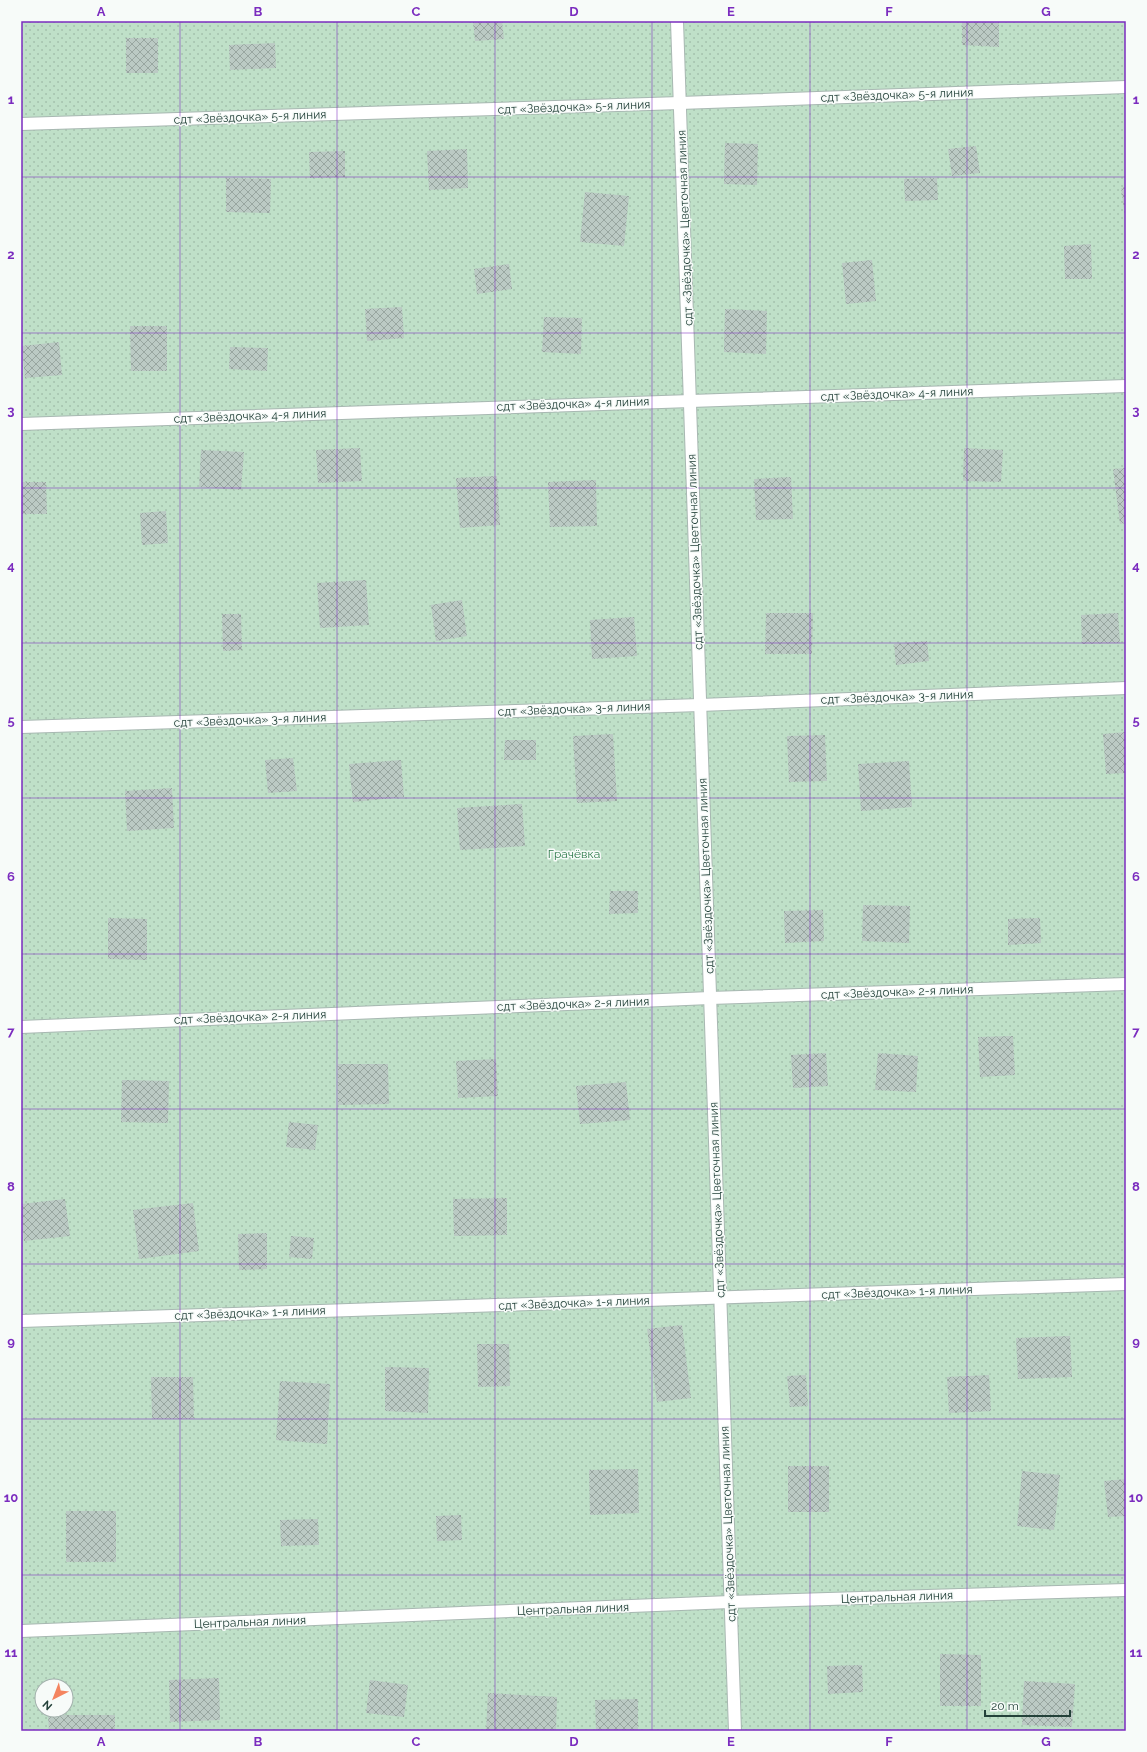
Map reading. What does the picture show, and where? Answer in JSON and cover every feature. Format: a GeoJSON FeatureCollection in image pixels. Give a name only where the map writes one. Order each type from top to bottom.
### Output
{"type":"FeatureCollection","features":[{"type":"Feature","properties":{"kind":"street","name":"сдт «Звёздочка» Цветочная линия"},"geometry":{"type":"LineString","coordinates":[[677,21],[735,1731]]}},
{"type":"Feature","properties":{"kind":"street","name":"сдт «Звёздочка» 5-я линия"},"geometry":{"type":"LineString","coordinates":[[21,124],[1126,87]]}},
{"type":"Feature","properties":{"kind":"street","name":"сдт «Звёздочка» 4-я линия"},"geometry":{"type":"LineString","coordinates":[[21,424],[1126,386]]}},
{"type":"Feature","properties":{"kind":"street","name":"сдт «Звёздочка» 3-я линия"},"geometry":{"type":"LineString","coordinates":[[21,727],[700,705],[1126,688]]}},
{"type":"Feature","properties":{"kind":"street","name":"сдт «Звёздочка» 2-я линия"},"geometry":{"type":"LineString","coordinates":[[21,1027],[710,998],[1126,984]]}},
{"type":"Feature","properties":{"kind":"street","name":"сдт «Звёздочка» 1-я линия"},"geometry":{"type":"LineString","coordinates":[[21,1321],[1126,1284]]}},
{"type":"Feature","properties":{"kind":"street","name":"Центральная линия"},"geometry":{"type":"LineString","coordinates":[[21,1632],[730,1602],[1126,1590]]}},
{"type":"Feature","properties":{"kind":"green space","name":"Грачёвка"},"geometry":{"type":"Polygon","coordinates":[[[21,21],[1126,21],[1126,1731],[21,1731],[21,21]]]}},
{"type":"Feature","properties":{"kind":"building"},"geometry":{"type":"Polygon","coordinates":[[[473,21],[502,21],[504,39],[475,41],[473,21]]]}},
{"type":"Feature","properties":{"kind":"building"},"geometry":{"type":"Polygon","coordinates":[[[962,21],[999,21],[999,47],[962,45],[962,21]]]}},
{"type":"Feature","properties":{"kind":"building"},"geometry":{"type":"Polygon","coordinates":[[[126,38],[158,38],[158,73],[126,73],[126,38]]]}},
{"type":"Feature","properties":{"kind":"building"},"geometry":{"type":"Polygon","coordinates":[[[275,43],[276,68],[230,70],[229,45],[275,43]]]}},
{"type":"Feature","properties":{"kind":"building"},"geometry":{"type":"Polygon","coordinates":[[[725,143],[758,144],[757,185],[724,184],[725,143]]]}},
{"type":"Feature","properties":{"kind":"building"},"geometry":{"type":"Polygon","coordinates":[[[976,146],[980,173],[952,176],[948,149],[976,146]]]}},
{"type":"Feature","properties":{"kind":"building"},"geometry":{"type":"Polygon","coordinates":[[[467,149],[468,188],[429,190],[427,151],[467,149]]]}},
{"type":"Feature","properties":{"kind":"building"},"geometry":{"type":"Polygon","coordinates":[[[345,151],[345,177],[310,178],[309,152],[345,151]]]}},
{"type":"Feature","properties":{"kind":"building"},"geometry":{"type":"Polygon","coordinates":[[[226,178],[271,179],[270,213],[226,212],[226,178]]]}},
{"type":"Feature","properties":{"kind":"building"},"geometry":{"type":"Polygon","coordinates":[[[937,178],[938,200],[905,201],[904,179],[937,178]]]}},
{"type":"Feature","properties":{"kind":"building"},"geometry":{"type":"Polygon","coordinates":[[[1126,187],[1126,216],[1125,216],[1121,188],[1126,187]]]}},
{"type":"Feature","properties":{"kind":"building"},"geometry":{"type":"Polygon","coordinates":[[[585,192],[629,196],[624,246],[580,242],[585,192]]]}},
{"type":"Feature","properties":{"kind":"building"},"geometry":{"type":"Polygon","coordinates":[[[1091,244],[1092,279],[1065,279],[1064,246],[1091,244]]]}},
{"type":"Feature","properties":{"kind":"building"},"geometry":{"type":"Polygon","coordinates":[[[872,260],[876,301],[846,304],[842,263],[872,260]]]}},
{"type":"Feature","properties":{"kind":"building"},"geometry":{"type":"Polygon","coordinates":[[[509,264],[512,289],[477,294],[474,269],[509,264]]]}},
{"type":"Feature","properties":{"kind":"building"},"geometry":{"type":"Polygon","coordinates":[[[402,307],[404,338],[367,341],[365,309],[402,307]]]}},
{"type":"Feature","properties":{"kind":"building"},"geometry":{"type":"Polygon","coordinates":[[[725,309],[767,311],[766,354],[724,352],[725,309]]]}},
{"type":"Feature","properties":{"kind":"building"},"geometry":{"type":"Polygon","coordinates":[[[544,317],[582,318],[581,354],[542,352],[544,317]]]}},
{"type":"Feature","properties":{"kind":"building"},"geometry":{"type":"Polygon","coordinates":[[[130,326],[167,326],[167,371],[131,371],[130,326]]]}},
{"type":"Feature","properties":{"kind":"building"},"geometry":{"type":"Polygon","coordinates":[[[59,342],[62,375],[25,378],[22,346],[59,342]]]}},
{"type":"Feature","properties":{"kind":"building"},"geometry":{"type":"Polygon","coordinates":[[[230,347],[268,348],[267,371],[229,369],[230,347]]]}},
{"type":"Feature","properties":{"kind":"building"},"geometry":{"type":"Polygon","coordinates":[[[360,448],[362,481],[318,483],[316,450],[360,448]]]}},
{"type":"Feature","properties":{"kind":"building"},"geometry":{"type":"Polygon","coordinates":[[[964,448],[1003,450],[1001,482],[963,481],[964,448]]]}},
{"type":"Feature","properties":{"kind":"building"},"geometry":{"type":"Polygon","coordinates":[[[201,450],[244,452],[241,490],[199,487],[201,450]]]}},
{"type":"Feature","properties":{"kind":"building"},"geometry":{"type":"Polygon","coordinates":[[[1126,468],[1126,523],[1120,524],[1113,469],[1126,468]]]}},
{"type":"Feature","properties":{"kind":"building"},"geometry":{"type":"Polygon","coordinates":[[[497,476],[500,525],[460,528],[456,478],[497,476]]]}},
{"type":"Feature","properties":{"kind":"building"},"geometry":{"type":"Polygon","coordinates":[[[791,477],[793,519],[756,520],[754,479],[791,477]]]}},
{"type":"Feature","properties":{"kind":"building"},"geometry":{"type":"Polygon","coordinates":[[[596,480],[597,526],[550,527],[548,482],[596,480]]]}},
{"type":"Feature","properties":{"kind":"building"},"geometry":{"type":"Polygon","coordinates":[[[21,482],[46,482],[47,514],[21,514],[21,482]]]}},
{"type":"Feature","properties":{"kind":"building"},"geometry":{"type":"Polygon","coordinates":[[[166,511],[168,543],[142,545],[140,513],[166,511]]]}},
{"type":"Feature","properties":{"kind":"building"},"geometry":{"type":"Polygon","coordinates":[[[366,580],[369,625],[320,628],[317,583],[366,580]]]}},
{"type":"Feature","properties":{"kind":"building"},"geometry":{"type":"Polygon","coordinates":[[[462,600],[467,636],[436,641],[431,605],[462,600]]]}},
{"type":"Feature","properties":{"kind":"building"},"geometry":{"type":"Polygon","coordinates":[[[766,613],[813,613],[812,654],[765,654],[766,613]]]}},
{"type":"Feature","properties":{"kind":"building"},"geometry":{"type":"Polygon","coordinates":[[[1118,613],[1120,643],[1082,644],[1081,615],[1118,613]]]}},
{"type":"Feature","properties":{"kind":"building"},"geometry":{"type":"Polygon","coordinates":[[[222,614],[241,614],[242,650],[223,651],[222,614]]]}},
{"type":"Feature","properties":{"kind":"building"},"geometry":{"type":"Polygon","coordinates":[[[634,617],[637,656],[592,659],[590,620],[634,617]]]}},
{"type":"Feature","properties":{"kind":"building"},"geometry":{"type":"Polygon","coordinates":[[[927,641],[929,661],[896,665],[894,644],[927,641]]]}},
{"type":"Feature","properties":{"kind":"building"},"geometry":{"type":"Polygon","coordinates":[[[1126,732],[1126,773],[1106,774],[1103,734],[1126,732]]]}},
{"type":"Feature","properties":{"kind":"building"},"geometry":{"type":"Polygon","coordinates":[[[613,734],[617,801],[577,803],[573,736],[613,734]]]}},
{"type":"Feature","properties":{"kind":"building"},"geometry":{"type":"Polygon","coordinates":[[[825,735],[827,781],[789,782],[787,736],[825,735]]]}},
{"type":"Feature","properties":{"kind":"building"},"geometry":{"type":"Polygon","coordinates":[[[505,740],[536,740],[536,760],[504,760],[505,740]]]}},
{"type":"Feature","properties":{"kind":"building"},"geometry":{"type":"Polygon","coordinates":[[[293,758],[297,791],[268,793],[265,760],[293,758]]]}},
{"type":"Feature","properties":{"kind":"building"},"geometry":{"type":"Polygon","coordinates":[[[401,760],[404,797],[353,802],[349,764],[401,760]]]}},
{"type":"Feature","properties":{"kind":"building"},"geometry":{"type":"Polygon","coordinates":[[[909,761],[912,807],[861,811],[858,764],[909,761]]]}},
{"type":"Feature","properties":{"kind":"building"},"geometry":{"type":"Polygon","coordinates":[[[172,788],[174,828],[127,831],[125,791],[172,788]]]}},
{"type":"Feature","properties":{"kind":"building"},"geometry":{"type":"Polygon","coordinates":[[[522,804],[525,846],[460,850],[457,808],[522,804]]]}},
{"type":"Feature","properties":{"kind":"building"},"geometry":{"type":"Polygon","coordinates":[[[610,891],[638,891],[638,913],[609,914],[610,891]]]}},
{"type":"Feature","properties":{"kind":"building"},"geometry":{"type":"Polygon","coordinates":[[[863,905],[910,906],[909,943],[862,941],[863,905]]]}},
{"type":"Feature","properties":{"kind":"building"},"geometry":{"type":"Polygon","coordinates":[[[823,910],[824,941],[785,943],[784,911],[823,910]]]}},
{"type":"Feature","properties":{"kind":"building"},"geometry":{"type":"Polygon","coordinates":[[[108,918],[147,919],[147,960],[108,959],[108,918]]]}},
{"type":"Feature","properties":{"kind":"building"},"geometry":{"type":"Polygon","coordinates":[[[1040,918],[1041,943],[1008,945],[1008,919],[1040,918]]]}},
{"type":"Feature","properties":{"kind":"building"},"geometry":{"type":"Polygon","coordinates":[[[1013,1036],[1015,1075],[980,1077],[978,1037],[1013,1036]]]}},
{"type":"Feature","properties":{"kind":"building"},"geometry":{"type":"Polygon","coordinates":[[[826,1053],[828,1086],[793,1088],[791,1055],[826,1053]]]}},
{"type":"Feature","properties":{"kind":"building"},"geometry":{"type":"Polygon","coordinates":[[[878,1053],[918,1056],[916,1092],[875,1090],[878,1053]]]}},
{"type":"Feature","properties":{"kind":"building"},"geometry":{"type":"Polygon","coordinates":[[[496,1059],[498,1096],[458,1098],[456,1061],[496,1059]]]}},
{"type":"Feature","properties":{"kind":"building"},"geometry":{"type":"Polygon","coordinates":[[[338,1064],[388,1064],[389,1104],[338,1105],[338,1064]]]}},
{"type":"Feature","properties":{"kind":"building"},"geometry":{"type":"Polygon","coordinates":[[[122,1080],[169,1081],[168,1123],[121,1122],[122,1080]]]}},
{"type":"Feature","properties":{"kind":"building"},"geometry":{"type":"Polygon","coordinates":[[[626,1082],[630,1120],[580,1124],[576,1086],[626,1082]]]}},
{"type":"Feature","properties":{"kind":"building"},"geometry":{"type":"Polygon","coordinates":[[[289,1122],[318,1125],[315,1150],[286,1147],[289,1122]]]}},
{"type":"Feature","properties":{"kind":"building"},"geometry":{"type":"Polygon","coordinates":[[[507,1198],[507,1235],[454,1236],[453,1199],[507,1198]]]}},
{"type":"Feature","properties":{"kind":"building"},"geometry":{"type":"Polygon","coordinates":[[[65,1199],[70,1236],[24,1241],[21,1204],[65,1199]]]}},
{"type":"Feature","properties":{"kind":"building"},"geometry":{"type":"Polygon","coordinates":[[[193,1203],[199,1251],[139,1259],[133,1210],[193,1203]]]}},
{"type":"Feature","properties":{"kind":"building"},"geometry":{"type":"Polygon","coordinates":[[[267,1233],[267,1269],[239,1270],[238,1234],[267,1233]]]}},
{"type":"Feature","properties":{"kind":"building"},"geometry":{"type":"Polygon","coordinates":[[[291,1236],[314,1238],[312,1259],[289,1257],[291,1236]]]}},
{"type":"Feature","properties":{"kind":"building"},"geometry":{"type":"Polygon","coordinates":[[[682,1325],[691,1398],[657,1402],[647,1329],[682,1325]]]}},
{"type":"Feature","properties":{"kind":"building"},"geometry":{"type":"Polygon","coordinates":[[[1070,1336],[1072,1377],[1018,1379],[1016,1338],[1070,1336]]]}},
{"type":"Feature","properties":{"kind":"building"},"geometry":{"type":"Polygon","coordinates":[[[477,1344],[509,1344],[510,1386],[478,1387],[477,1344]]]}},
{"type":"Feature","properties":{"kind":"building"},"geometry":{"type":"Polygon","coordinates":[[[385,1367],[429,1368],[428,1413],[385,1411],[385,1367]]]}},
{"type":"Feature","properties":{"kind":"building"},"geometry":{"type":"Polygon","coordinates":[[[806,1375],[808,1406],[790,1407],[787,1376],[806,1375]]]}},
{"type":"Feature","properties":{"kind":"building"},"geometry":{"type":"Polygon","coordinates":[[[989,1375],[991,1411],[949,1413],[947,1377],[989,1375]]]}},
{"type":"Feature","properties":{"kind":"building"},"geometry":{"type":"Polygon","coordinates":[[[151,1377],[193,1377],[194,1419],[152,1419],[151,1377]]]}},
{"type":"Feature","properties":{"kind":"building"},"geometry":{"type":"Polygon","coordinates":[[[280,1381],[330,1384],[327,1444],[276,1440],[280,1381]]]}},
{"type":"Feature","properties":{"kind":"building"},"geometry":{"type":"Polygon","coordinates":[[[788,1466],[829,1466],[829,1512],[788,1512],[788,1466]]]}},
{"type":"Feature","properties":{"kind":"building"},"geometry":{"type":"Polygon","coordinates":[[[638,1469],[639,1513],[590,1515],[589,1470],[638,1469]]]}},
{"type":"Feature","properties":{"kind":"building"},"geometry":{"type":"Polygon","coordinates":[[[1022,1471],[1060,1475],[1054,1530],[1017,1526],[1022,1471]]]}},
{"type":"Feature","properties":{"kind":"building"},"geometry":{"type":"Polygon","coordinates":[[[1126,1479],[1126,1516],[1108,1517],[1104,1481],[1126,1479]]]}},
{"type":"Feature","properties":{"kind":"building"},"geometry":{"type":"Polygon","coordinates":[[[66,1511],[116,1511],[116,1562],[66,1562],[66,1511]]]}},
{"type":"Feature","properties":{"kind":"building"},"geometry":{"type":"Polygon","coordinates":[[[461,1515],[462,1540],[437,1541],[436,1516],[461,1515]]]}},
{"type":"Feature","properties":{"kind":"building"},"geometry":{"type":"Polygon","coordinates":[[[318,1519],[319,1545],[281,1546],[280,1520],[318,1519]]]}},
{"type":"Feature","properties":{"kind":"building"},"geometry":{"type":"Polygon","coordinates":[[[940,1654],[981,1655],[981,1706],[940,1706],[940,1654]]]}},
{"type":"Feature","properties":{"kind":"building"},"geometry":{"type":"Polygon","coordinates":[[[862,1665],[863,1692],[828,1694],[827,1666],[862,1665]]]}},
{"type":"Feature","properties":{"kind":"building"},"geometry":{"type":"Polygon","coordinates":[[[219,1678],[220,1720],[170,1722],[169,1680],[219,1678]]]}},
{"type":"Feature","properties":{"kind":"building"},"geometry":{"type":"Polygon","coordinates":[[[370,1680],[408,1685],[404,1717],[366,1713],[370,1680]]]}},
{"type":"Feature","properties":{"kind":"building"},"geometry":{"type":"Polygon","coordinates":[[[1024,1681],[1075,1684],[1072,1727],[1022,1725],[1024,1681]]]}},
{"type":"Feature","properties":{"kind":"building"},"geometry":{"type":"Polygon","coordinates":[[[488,1693],[557,1697],[556,1731],[486,1731],[488,1693]]]}},
{"type":"Feature","properties":{"kind":"building"},"geometry":{"type":"Polygon","coordinates":[[[638,1699],[638,1731],[596,1731],[595,1700],[638,1699]]]}},
{"type":"Feature","properties":{"kind":"building"},"geometry":{"type":"Polygon","coordinates":[[[74,1715],[115,1715],[115,1731],[49,1731],[48,1718],[74,1718],[74,1715]]]}}]}
